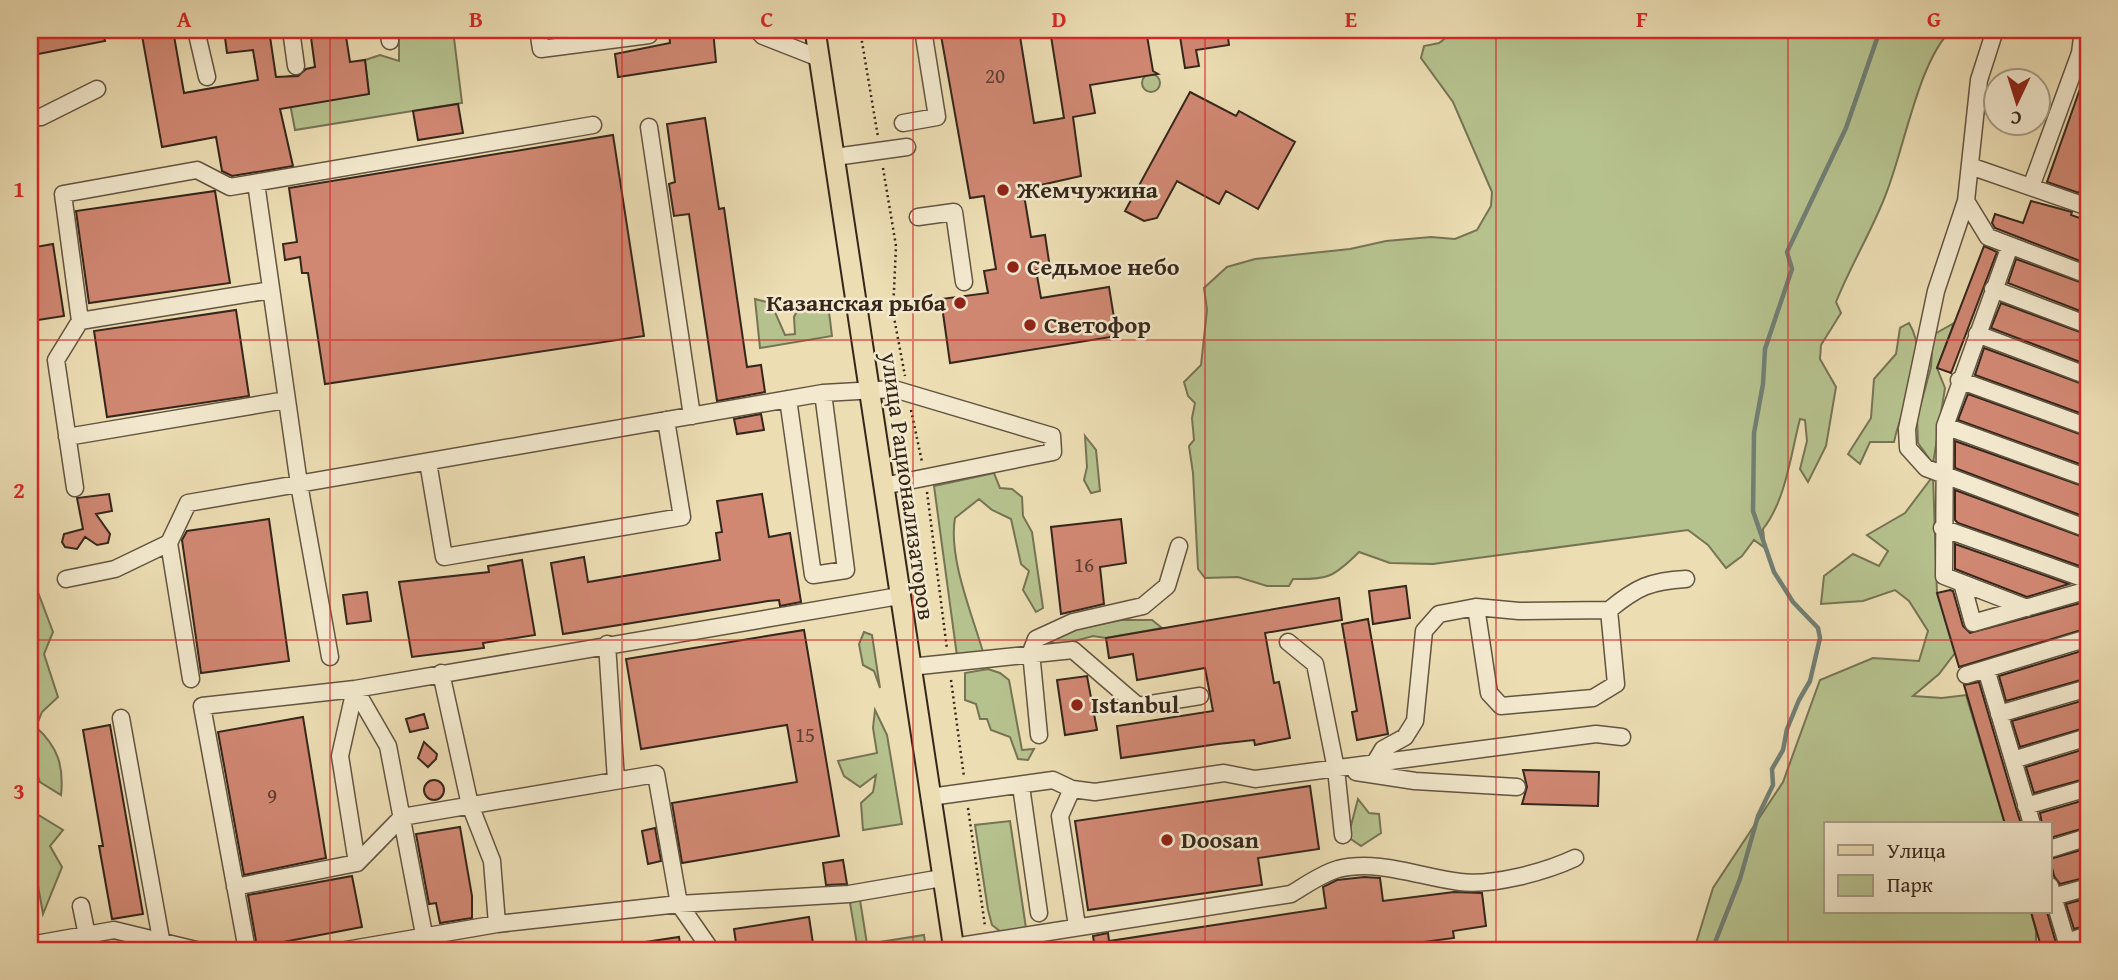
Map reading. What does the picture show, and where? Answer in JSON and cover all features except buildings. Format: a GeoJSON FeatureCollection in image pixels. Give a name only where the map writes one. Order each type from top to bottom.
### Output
{"type":"FeatureCollection","features":[{"type":"Feature","properties":{"kind":"main road","name":"улица Рационализаторов"},"geometry":{"type":"LineString","coordinates":[[815,30],[953,948]]}},
{"type":"Feature","properties":{"kind":"lane"},"geometry":{"type":"LineString","coordinates":[[196,30],[207,77]]}},
{"type":"Feature","properties":{"kind":"lane"},"geometry":{"type":"LineString","coordinates":[[290,30],[296,66]]}},
{"type":"Feature","properties":{"kind":"lane"},"geometry":{"type":"LineString","coordinates":[[538,30],[541,49],[649,35],[649,30]]}},
{"type":"Feature","properties":{"kind":"lane"},"geometry":{"type":"LineString","coordinates":[[757,30],[763,36],[819,58]]}},
{"type":"Feature","properties":{"kind":"lane"},"geometry":{"type":"LineString","coordinates":[[903,123],[937,117],[923,30]]}},
{"type":"Feature","properties":{"kind":"lane"},"geometry":{"type":"LineString","coordinates":[[1995,30],[1979,80],[1966,201],[1936,290],[1907,429],[1908,448],[1926,468],[2088,529]]}},
{"type":"Feature","properties":{"kind":"lane"},"geometry":{"type":"LineString","coordinates":[[2031,187],[2080,53],[2084,30]]}},
{"type":"Feature","properties":{"kind":"lane"},"geometry":{"type":"LineString","coordinates":[[30,118],[41,117],[97,89]]}},
{"type":"Feature","properties":{"kind":"lane"},"geometry":{"type":"LineString","coordinates":[[75,488],[56,360],[80,321],[63,194],[197,170],[230,187],[593,125]]}},
{"type":"Feature","properties":{"kind":"lane"},"geometry":{"type":"LineString","coordinates":[[649,127],[692,416]]}},
{"type":"Feature","properties":{"kind":"lane"},"geometry":{"type":"LineString","coordinates":[[835,157],[907,147]]}},
{"type":"Feature","properties":{"kind":"lane"},"geometry":{"type":"LineString","coordinates":[[1970,166],[2031,187],[2087,201]]}},
{"type":"Feature","properties":{"kind":"lane"},"geometry":{"type":"LineString","coordinates":[[256,183],[299,484],[330,657]]}},
{"type":"Feature","properties":{"kind":"lane"},"geometry":{"type":"LineString","coordinates":[[1966,201],[1988,237],[2088,275]]}},
{"type":"Feature","properties":{"kind":"lane"},"geometry":{"type":"LineString","coordinates":[[918,217],[954,212],[964,282]]}},
{"type":"Feature","properties":{"kind":"lane"},"geometry":{"type":"LineString","coordinates":[[2010,246],[1959,380],[1945,426],[1942,528],[1944,576],[2027,608]]}},
{"type":"Feature","properties":{"kind":"lane"},"geometry":{"type":"LineString","coordinates":[[1993,289],[2088,325]]}},
{"type":"Feature","properties":{"kind":"lane"},"geometry":{"type":"LineString","coordinates":[[80,321],[271,290]]}},
{"type":"Feature","properties":{"kind":"lane"},"geometry":{"type":"LineString","coordinates":[[1976,334],[2088,376]]}},
{"type":"Feature","properties":{"kind":"lane"},"geometry":{"type":"LineString","coordinates":[[1959,380],[2088,426]]}},
{"type":"Feature","properties":{"kind":"lane"},"geometry":{"type":"LineString","coordinates":[[191,680],[169,543],[188,503],[822,393],[894,390],[1052,436],[1053,453],[883,486]]}},
{"type":"Feature","properties":{"kind":"lane"},"geometry":{"type":"LineString","coordinates":[[788,399],[813,575],[846,570],[822,393]]}},
{"type":"Feature","properties":{"kind":"lane"},"geometry":{"type":"LineString","coordinates":[[67,437],[286,400]]}},
{"type":"Feature","properties":{"kind":"lane"},"geometry":{"type":"LineString","coordinates":[[428,462],[444,557],[682,517],[666,420]]}},
{"type":"Feature","properties":{"kind":"lane"},"geometry":{"type":"LineString","coordinates":[[1945,426],[2088,478]]}},
{"type":"Feature","properties":{"kind":"lane"},"geometry":{"type":"LineString","coordinates":[[1942,528],[2088,580]]}},
{"type":"Feature","properties":{"kind":"lane"},"geometry":{"type":"LineString","coordinates":[[66,579],[115,569],[169,543]]}},
{"type":"Feature","properties":{"kind":"lane"},"geometry":{"type":"LineString","coordinates":[[1040,735],[1031,652],[1036,639],[1073,622],[1143,606],[1167,586],[1178,546]]}},
{"type":"Feature","properties":{"kind":"lane"},"geometry":{"type":"LineString","coordinates":[[1374,764],[1383,749],[1405,737],[1415,721],[1424,631],[1439,614],[1476,607],[1519,611],[1609,610],[1631,592],[1654,581],[1686,579]]}},
{"type":"Feature","properties":{"kind":"lane"},"geometry":{"type":"LineString","coordinates":[[1962,583],[1973,624],[2088,590]]}},
{"type":"Feature","properties":{"kind":"lane"},"geometry":{"type":"LineString","coordinates":[[247,950],[202,706],[355,689],[899,596]]}},
{"type":"Feature","properties":{"kind":"lane"},"geometry":{"type":"LineString","coordinates":[[1476,607],[1489,693],[1501,706],[1593,698],[1616,684],[1609,610]]}},
{"type":"Feature","properties":{"kind":"lane"},"geometry":{"type":"LineString","coordinates":[[1965,675],[2088,638]]}},
{"type":"Feature","properties":{"kind":"lane"},"geometry":{"type":"LineString","coordinates":[[1288,642],[1315,664],[1336,769],[1343,835]]}},
{"type":"Feature","properties":{"kind":"lane"},"geometry":{"type":"LineString","coordinates":[[607,645],[616,780]]}},
{"type":"Feature","properties":{"kind":"lane"},"geometry":{"type":"LineString","coordinates":[[910,667],[1031,652],[1073,650],[1138,706],[1200,696]]}},
{"type":"Feature","properties":{"kind":"lane"},"geometry":{"type":"LineString","coordinates":[[1986,668],[2031,822]]}},
{"type":"Feature","properties":{"kind":"lane"},"geometry":{"type":"LineString","coordinates":[[441,673],[470,805],[492,861],[497,924]]}},
{"type":"Feature","properties":{"kind":"lane"},"geometry":{"type":"LineString","coordinates":[[1999,714],[2088,688]]}},
{"type":"Feature","properties":{"kind":"lane"},"geometry":{"type":"LineString","coordinates":[[355,689],[388,747],[426,944]]}},
{"type":"Feature","properties":{"kind":"lane"},"geometry":{"type":"LineString","coordinates":[[355,689],[340,756],[357,863]]}},
{"type":"Feature","properties":{"kind":"lane"},"geometry":{"type":"LineString","coordinates":[[121,718],[161,939]]}},
{"type":"Feature","properties":{"kind":"lane"},"geometry":{"type":"LineString","coordinates":[[930,797],[1053,780],[1072,789],[1095,792],[1224,773],[1255,779],[1596,734],[1622,737]]}},
{"type":"Feature","properties":{"kind":"lane"},"geometry":{"type":"LineString","coordinates":[[2013,760],[2088,737]]}},
{"type":"Feature","properties":{"kind":"lane"},"geometry":{"type":"LineString","coordinates":[[1336,769],[1415,781],[1517,787]]}},
{"type":"Feature","properties":{"kind":"lane"},"geometry":{"type":"LineString","coordinates":[[235,887],[357,863],[402,817],[656,774],[679,904],[711,950]]}},
{"type":"Feature","properties":{"kind":"lane"},"geometry":{"type":"LineString","coordinates":[[1021,786],[1039,912]]}},
{"type":"Feature","properties":{"kind":"lane"},"geometry":{"type":"LineString","coordinates":[[2026,806],[2088,788]]}},
{"type":"Feature","properties":{"kind":"lane"},"geometry":{"type":"LineString","coordinates":[[1072,789],[1060,816],[1077,926]]}},
{"type":"Feature","properties":{"kind":"lane"},"geometry":{"type":"LineString","coordinates":[[2052,848],[2088,837]]}},
{"type":"Feature","properties":{"kind":"lane"},"geometry":{"type":"LineString","coordinates":[[953,948],[1077,926],[1291,894],[1339,869],[1376,867],[1462,882],[1481,882],[1552,869],[1574,858]]}},
{"type":"Feature","properties":{"kind":"lane"},"geometry":{"type":"LineString","coordinates":[[346,950],[426,944],[497,924],[679,904],[849,894],[942,878]]}},
{"type":"Feature","properties":{"kind":"lane"},"geometry":{"type":"LineString","coordinates":[[2088,887],[2052,892],[2067,946],[2088,935]]}},
{"type":"Feature","properties":{"kind":"lane"},"geometry":{"type":"LineString","coordinates":[[81,906],[89,943]]}},
{"type":"Feature","properties":{"kind":"lane"},"geometry":{"type":"LineString","coordinates":[[30,945],[89,943],[114,930],[161,939],[197,950]]}},
{"type":"Feature","properties":{"kind":"green space"},"geometry":{"type":"Polygon","coordinates":[[[399,30],[453,30],[462,103],[295,130],[285,77],[302,74],[307,103],[369,94],[365,60],[380,55],[399,61],[399,30]]]}},
{"type":"Feature","properties":{"kind":"green space"},"geometry":{"type":"Polygon","coordinates":[[[1456,30],[1951,30],[1929,64],[1884,199],[1836,302],[1841,313],[1821,345],[1820,359],[1836,387],[1826,446],[1808,482],[1800,469],[1807,441],[1805,420],[1800,419],[1782,490],[1763,529],[1765,548],[1754,540],[1742,556],[1726,568],[1708,545],[1688,530],[1433,564],[1390,563],[1359,552],[1330,575],[1315,579],[1293,579],[1289,586],[1267,586],[1238,577],[1205,578],[1198,569],[1189,446],[1194,440],[1192,418],[1195,403],[1188,396],[1184,382],[1201,365],[1207,310],[1204,288],[1227,267],[1255,259],[1350,249],[1386,241],[1431,237],[1455,239],[1477,230],[1491,206],[1492,192],[1453,102],[1421,58],[1424,46],[1439,43],[1456,30]]]}},
{"type":"Feature","properties":{"kind":"green space"},"geometry":{"type":"Polygon","coordinates":[[[1151,74],[1157,77],[1160,83],[1157,89],[1151,92],[1145,89],[1142,83],[1145,77],[1151,74]]]}},
{"type":"Feature","properties":{"kind":"green space"},"geometry":{"type":"Polygon","coordinates":[[[755,299],[771,303],[785,335],[795,334],[794,317],[801,303],[815,301],[828,304],[832,336],[760,348],[755,299]]]}},
{"type":"Feature","properties":{"kind":"green space"},"geometry":{"type":"Polygon","coordinates":[[[1909,323],[1915,338],[1916,368],[1894,442],[1870,442],[1860,464],[1848,454],[1871,418],[1874,379],[1896,354],[1900,328],[1909,323]]]}},
{"type":"Feature","properties":{"kind":"green space"},"geometry":{"type":"Polygon","coordinates":[[[1954,323],[1937,368],[1945,388],[1933,464],[1918,443],[1917,418],[1931,367],[1933,335],[1954,323]]]}},
{"type":"Feature","properties":{"kind":"green space"},"geometry":{"type":"Polygon","coordinates":[[[1085,436],[1096,450],[1100,491],[1091,493],[1084,480],[1087,467],[1085,436]]]}},
{"type":"Feature","properties":{"kind":"green space"},"geometry":{"type":"Polygon","coordinates":[[[994,473],[1000,488],[1012,489],[1022,497],[1023,516],[1032,532],[1043,608],[1036,612],[1023,590],[1029,571],[1021,564],[1011,519],[992,510],[979,499],[955,518],[954,533],[962,585],[983,652],[957,656],[934,486],[994,473]]]}},
{"type":"Feature","properties":{"kind":"green space"},"geometry":{"type":"Polygon","coordinates":[[[1933,476],[1937,593],[1955,653],[1939,674],[1913,696],[1942,698],[1966,695],[2004,822],[1824,822],[1824,914],[2032,914],[2036,931],[2036,950],[1694,950],[1713,888],[1783,782],[1820,680],[1873,658],[1919,661],[1928,631],[1909,601],[1895,590],[1863,601],[1821,604],[1824,576],[1853,554],[1879,566],[1888,551],[1867,535],[1905,513],[1933,476]]]}},
{"type":"Feature","properties":{"kind":"green space"},"geometry":{"type":"Polygon","coordinates":[[[30,554],[33,579],[53,632],[44,654],[58,697],[42,712],[36,727],[50,742],[58,758],[61,795],[40,782],[30,754],[30,554]]]}},
{"type":"Feature","properties":{"kind":"green space"},"geometry":{"type":"Polygon","coordinates":[[[1121,620],[1152,620],[1162,628],[1106,638],[1093,636],[1057,646],[1051,641],[1074,630],[1121,620]]]}},
{"type":"Feature","properties":{"kind":"green space"},"geometry":{"type":"Polygon","coordinates":[[[864,632],[872,635],[880,688],[874,671],[863,665],[859,644],[864,632]]]}},
{"type":"Feature","properties":{"kind":"green space"},"geometry":{"type":"Polygon","coordinates":[[[988,669],[1009,680],[1022,750],[1034,749],[1028,760],[1018,759],[1010,737],[991,730],[987,719],[980,719],[976,704],[965,700],[965,673],[988,669]]]}},
{"type":"Feature","properties":{"kind":"green space"},"geometry":{"type":"Polygon","coordinates":[[[875,710],[887,735],[902,824],[863,830],[861,803],[873,792],[876,775],[860,787],[844,776],[838,761],[877,753],[873,728],[875,710]]]}},
{"type":"Feature","properties":{"kind":"green space"},"geometry":{"type":"Polygon","coordinates":[[[1358,799],[1369,813],[1379,814],[1381,833],[1361,846],[1348,837],[1358,799]]]}},
{"type":"Feature","properties":{"kind":"green space"},"geometry":{"type":"Polygon","coordinates":[[[32,811],[63,830],[50,846],[62,867],[43,914],[30,841],[32,811]]]}},
{"type":"Feature","properties":{"kind":"green space"},"geometry":{"type":"Polygon","coordinates":[[[1010,821],[1026,928],[1001,932],[992,925],[988,910],[975,825],[1010,821]]]}},
{"type":"Feature","properties":{"kind":"green space"},"geometry":{"type":"Polygon","coordinates":[[[860,900],[867,944],[924,935],[926,950],[858,950],[850,903],[860,900]]]}},
{"type":"Feature","properties":{"kind":"waterway"},"geometry":{"type":"LineString","coordinates":[[1712,950],[1740,879],[1758,816],[1773,785],[1772,769],[1783,750],[1787,729],[1810,681],[1820,638],[1818,628],[1793,602],[1774,572],[1753,511],[1754,433],[1763,384],[1765,349],[1792,269],[1787,252],[1846,128],[1880,30]]}},
{"type":"Feature","properties":{"kind":"place","name":"Жемчужина"},"geometry":{"type":"Point","coordinates":[1003,190]}},
{"type":"Feature","properties":{"kind":"place","name":"Седьмое небо"},"geometry":{"type":"Point","coordinates":[1013,267]}},
{"type":"Feature","properties":{"kind":"place","name":"Казанская рыба"},"geometry":{"type":"Point","coordinates":[960,303]}},
{"type":"Feature","properties":{"kind":"place","name":"Светофор"},"geometry":{"type":"Point","coordinates":[1030,325]}},
{"type":"Feature","properties":{"kind":"place","name":"Istanbul"},"geometry":{"type":"Point","coordinates":[1077,705]}},
{"type":"Feature","properties":{"kind":"place","name":"Doosan"},"geometry":{"type":"Point","coordinates":[1167,840]}}]}
